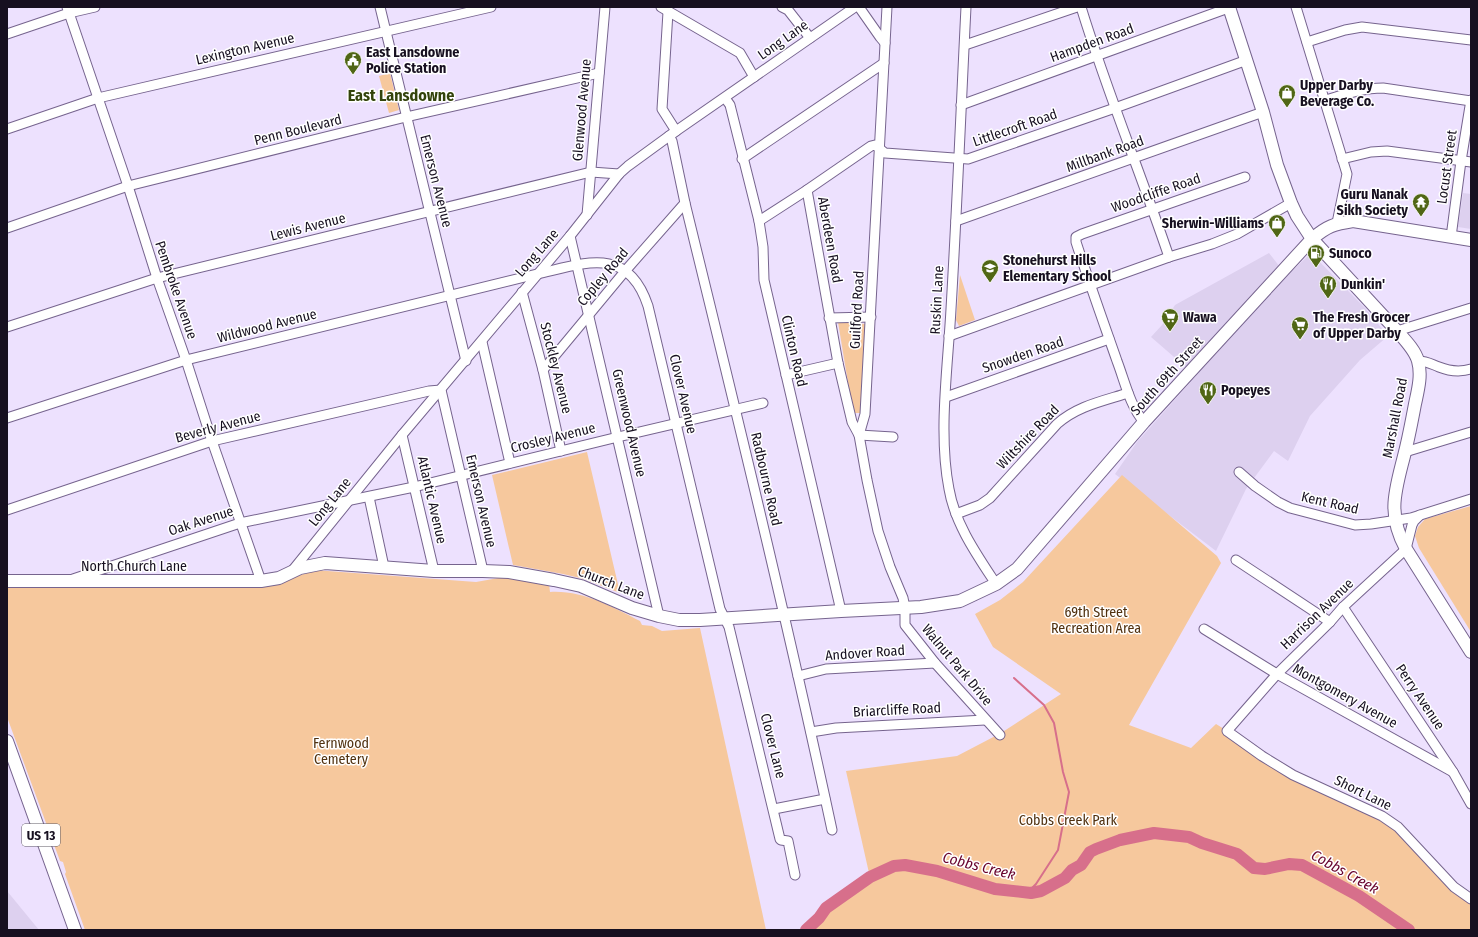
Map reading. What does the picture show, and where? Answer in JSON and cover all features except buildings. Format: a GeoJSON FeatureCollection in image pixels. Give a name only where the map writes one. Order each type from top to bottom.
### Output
{"type":"FeatureCollection","features":[{"type":"Feature","properties":{"kind":"main road","name":"Marshall Road"},"geometry":{"type":"LineString","coordinates":[[1230,7],[1263,112],[1277,165],[1291,203],[1312,239],[1397,331],[1409,345],[1418,360],[1418,386],[1405,452],[1395,490],[1395,520],[1399,536],[1406,549],[1471,652]]}},
{"type":"Feature","properties":{"kind":"main road","name":"South 69th Street"},"geometry":{"type":"LineString","coordinates":[[905,608],[960,601],[996,584],[1017,569],[1144,422],[1312,239],[1325,229],[1337,223],[1353,221],[1471,240]]}},
{"type":"Feature","properties":{"kind":"main road","name":"Church Lane"},"geometry":{"type":"LineString","coordinates":[[261,581],[279,578],[309,566],[325,563],[434,571],[509,572],[580,586],[632,608],[679,620],[905,608]]}},
{"type":"Feature","properties":{"kind":"main road","name":"North Church Lane"},"geometry":{"type":"LineString","coordinates":[[7,581],[261,581]]}},
{"type":"Feature","properties":{"kind":"main road","name":"US 13"},"geometry":{"type":"LineString","coordinates":[[7,741],[75,930]]}},
{"type":"Feature","properties":{"kind":"street"},"geometry":{"type":"LineString","coordinates":[[7,34],[68,10],[95,7]]}},
{"type":"Feature","properties":{"kind":"street","name":"Emerson Avenue"},"geometry":{"type":"LineString","coordinates":[[380,7],[466,361]]}},
{"type":"Feature","properties":{"kind":"street","name":"Lexington Avenue"},"geometry":{"type":"LineString","coordinates":[[7,129],[98,98],[491,7]]}},
{"type":"Feature","properties":{"kind":"street","name":"Glenwood Avenue"},"geometry":{"type":"LineString","coordinates":[[587,215],[605,7]]}},
{"type":"Feature","properties":{"kind":"street","name":"Long Lane"},"geometry":{"type":"LineString","coordinates":[[291,572],[402,435],[570,236],[619,174],[673,134],[855,7]]}},
{"type":"Feature","properties":{"kind":"street"},"geometry":{"type":"LineString","coordinates":[[859,7],[885,43]]}},
{"type":"Feature","properties":{"kind":"street","name":"Guilford Road"},"geometry":{"type":"LineString","coordinates":[[887,7],[865,414],[859,435],[878,530],[890,567],[903,598],[905,608]]}},
{"type":"Feature","properties":{"kind":"street","name":"Ruskin Lane"},"geometry":{"type":"LineString","coordinates":[[966,7],[944,432],[945,461],[949,490],[956,514],[972,548],[996,584]]}},
{"type":"Feature","properties":{"kind":"street"},"geometry":{"type":"LineString","coordinates":[[965,45],[1077,7]]}},
{"type":"Feature","properties":{"kind":"street"},"geometry":{"type":"LineString","coordinates":[[1081,7],[1096,56],[1153,208],[1170,258]]}},
{"type":"Feature","properties":{"kind":"street","name":"Hampden Road"},"geometry":{"type":"LineString","coordinates":[[961,105],[1230,7]]}},
{"type":"Feature","properties":{"kind":"street"},"geometry":{"type":"LineString","coordinates":[[1296,7],[1323,101],[1347,174],[1337,223]]}},
{"type":"Feature","properties":{"kind":"street"},"geometry":{"type":"LineString","coordinates":[[786,8],[810,38]]}},
{"type":"Feature","properties":{"kind":"street"},"geometry":{"type":"LineString","coordinates":[[665,9],[740,53],[754,77]]}},
{"type":"Feature","properties":{"kind":"street","name":"Radbourne Road"},"geometry":{"type":"LineString","coordinates":[[665,9],[662,109],[673,134],[672,141],[685,203],[798,676],[832,830]]}},
{"type":"Feature","properties":{"kind":"street","name":"Pembroke Avenue"},"geometry":{"type":"LineString","coordinates":[[68,10],[212,441],[261,581]]}},
{"type":"Feature","properties":{"kind":"street"},"geometry":{"type":"LineString","coordinates":[[1307,42],[1345,30],[1362,27],[1471,40]]}},
{"type":"Feature","properties":{"kind":"street","name":"Littlecroft Road"},"geometry":{"type":"LineString","coordinates":[[879,147],[885,153],[968,159],[1247,60]]}},
{"type":"Feature","properties":{"kind":"street"},"geometry":{"type":"LineString","coordinates":[[742,158],[884,63]]}},
{"type":"Feature","properties":{"kind":"street","name":"Penn Boulevard"},"geometry":{"type":"LineString","coordinates":[[7,228],[128,186],[406,118],[599,73]]}},
{"type":"Feature","properties":{"kind":"street"},"geometry":{"type":"LineString","coordinates":[[1323,101],[1365,88],[1383,88],[1471,101]]}},
{"type":"Feature","properties":{"kind":"street","name":"Clinton Road"},"geometry":{"type":"LineString","coordinates":[[726,98],[730,105],[742,158],[759,221],[763,247],[764,280],[841,611]]}},
{"type":"Feature","properties":{"kind":"street","name":"Locust Street"},"geometry":{"type":"LineString","coordinates":[[1451,237],[1471,101]]}},
{"type":"Feature","properties":{"kind":"street","name":"Millbank Road"},"geometry":{"type":"LineString","coordinates":[[956,221],[1263,112]]}},
{"type":"Feature","properties":{"kind":"street"},"geometry":{"type":"LineString","coordinates":[[759,221],[871,146],[875,145],[879,147]]}},
{"type":"Feature","properties":{"kind":"street"},"geometry":{"type":"LineString","coordinates":[[1342,159],[1371,152],[1386,151],[1471,162]]}},
{"type":"Feature","properties":{"kind":"street","name":"Lewis Avenue"},"geometry":{"type":"LineString","coordinates":[[7,327],[157,278],[591,172],[619,174]]}},
{"type":"Feature","properties":{"kind":"street","name":"Woodcliffe Road"},"geometry":{"type":"LineString","coordinates":[[1090,286],[1076,242],[1076,237],[1153,208],[1241,178]]}},
{"type":"Feature","properties":{"kind":"street","name":"Aberdeen Road"},"geometry":{"type":"LineString","coordinates":[[807,190],[838,363],[852,422],[859,435]]}},
{"type":"Feature","properties":{"kind":"street","name":"Copley Road"},"geometry":{"type":"LineString","coordinates":[[543,370],[626,270],[685,203]]}},
{"type":"Feature","properties":{"kind":"street"},"geometry":{"type":"LineString","coordinates":[[950,336],[1212,244],[1236,234],[1291,203]]}},
{"type":"Feature","properties":{"kind":"street","name":"Greenwood Avenue"},"geometry":{"type":"LineString","coordinates":[[570,236],[659,616]]}},
{"type":"Feature","properties":{"kind":"street"},"geometry":{"type":"LineString","coordinates":[[537,274],[593,262],[616,266],[626,270]]}},
{"type":"Feature","properties":{"kind":"street","name":"Clover Avenue"},"geometry":{"type":"LineString","coordinates":[[626,270],[642,289],[648,306],[720,609],[724,618]]}},
{"type":"Feature","properties":{"kind":"street","name":"Wildwood Avenue"},"geometry":{"type":"LineString","coordinates":[[7,418],[186,360],[537,274]]}},
{"type":"Feature","properties":{"kind":"street"},"geometry":{"type":"LineString","coordinates":[[1090,286],[1128,393],[1137,414],[1144,422]]}},
{"type":"Feature","properties":{"kind":"street","name":"Stockley Avenue"},"geometry":{"type":"LineString","coordinates":[[522,292],[543,370],[561,451]]}},
{"type":"Feature","properties":{"kind":"street"},"geometry":{"type":"LineString","coordinates":[[1397,331],[1471,308]]}},
{"type":"Feature","properties":{"kind":"street"},"geometry":{"type":"LineString","coordinates":[[829,318],[871,317]]}},
{"type":"Feature","properties":{"kind":"street","name":"Snowden Road"},"geometry":{"type":"LineString","coordinates":[[946,397],[1109,340]]}},
{"type":"Feature","properties":{"kind":"street"},"geometry":{"type":"LineString","coordinates":[[482,342],[510,463]]}},
{"type":"Feature","properties":{"kind":"street"},"geometry":{"type":"LineString","coordinates":[[1418,360],[1427,361],[1446,370],[1457,371],[1471,369]]}},
{"type":"Feature","properties":{"kind":"street"},"geometry":{"type":"LineString","coordinates":[[786,375],[838,363]]}},
{"type":"Feature","properties":{"kind":"street","name":"Emerson Avenue"},"geometry":{"type":"LineString","coordinates":[[441,390],[483,571]]}},
{"type":"Feature","properties":{"kind":"street","name":"Beverly Avenue"},"geometry":{"type":"LineString","coordinates":[[7,510],[212,441],[429,391],[441,390]]}},
{"type":"Feature","properties":{"kind":"street","name":"Wiltshire Road"},"geometry":{"type":"LineString","coordinates":[[956,514],[980,505],[990,498],[1067,414],[1080,408],[1128,393]]}},
{"type":"Feature","properties":{"kind":"street","name":"Crosley Avenue"},"geometry":{"type":"LineString","coordinates":[[349,500],[414,487],[763,403]]}},
{"type":"Feature","properties":{"kind":"street"},"geometry":{"type":"LineString","coordinates":[[1405,452],[1471,432]]}},
{"type":"Feature","properties":{"kind":"street","name":"Atlantic Avenue"},"geometry":{"type":"LineString","coordinates":[[402,435],[434,571]]}},
{"type":"Feature","properties":{"kind":"street"},"geometry":{"type":"LineString","coordinates":[[859,435],[894,437]]}},
{"type":"Feature","properties":{"kind":"street","name":"Kent Road"},"geometry":{"type":"LineString","coordinates":[[1239,472],[1255,486],[1278,502],[1290,508],[1355,525],[1371,524],[1420,515],[1471,499]]}},
{"type":"Feature","properties":{"kind":"street"},"geometry":{"type":"LineString","coordinates":[[369,497],[384,567]]}},
{"type":"Feature","properties":{"kind":"street","name":"Oak Avenue"},"geometry":{"type":"LineString","coordinates":[[66,581],[240,523],[349,500]]}},
{"type":"Feature","properties":{"kind":"street"},"geometry":{"type":"LineString","coordinates":[[1406,549],[1412,525],[1420,515]]}},
{"type":"Feature","properties":{"kind":"street","name":"Harrison Avenue"},"geometry":{"type":"LineString","coordinates":[[1227,732],[1277,674],[1330,622],[1343,607],[1406,549]]}},
{"type":"Feature","properties":{"kind":"street"},"geometry":{"type":"LineString","coordinates":[[1236,560],[1330,622]]}},
{"type":"Feature","properties":{"kind":"street","name":"Perry Avenue"},"geometry":{"type":"LineString","coordinates":[[1343,607],[1453,772],[1471,804]]}},
{"type":"Feature","properties":{"kind":"street","name":"Walnut Park Drive"},"geometry":{"type":"LineString","coordinates":[[905,608],[905,625],[935,663],[1000,735]]}},
{"type":"Feature","properties":{"kind":"street","name":"Clover Lane"},"geometry":{"type":"LineString","coordinates":[[724,618],[729,627],[780,839],[788,841],[796,875]]}},
{"type":"Feature","properties":{"kind":"street","name":"Montgomery Avenue"},"geometry":{"type":"LineString","coordinates":[[1204,630],[1277,674],[1453,772]]}},
{"type":"Feature","properties":{"kind":"street","name":"Andover Road"},"geometry":{"type":"LineString","coordinates":[[798,676],[826,669],[935,663]]}},
{"type":"Feature","properties":{"kind":"street","name":"Briarcliffe Road"},"geometry":{"type":"LineString","coordinates":[[811,732],[836,728],[985,720]]}},
{"type":"Feature","properties":{"kind":"street","name":"Short Lane"},"geometry":{"type":"LineString","coordinates":[[1227,732],[1293,775],[1382,816],[1398,827],[1454,887],[1471,899]]}},
{"type":"Feature","properties":{"kind":"street"},"geometry":{"type":"LineString","coordinates":[[774,809],[825,799]]}},
{"type":"Feature","properties":{"kind":"shaded area"},"geometry":{"type":"Polygon","coordinates":[[[1463,193],[1471,194],[1471,229],[1458,227],[1463,193]]]}},
{"type":"Feature","properties":{"kind":"shaded area"},"geometry":{"type":"Polygon","coordinates":[[[1269,253],[1287,276],[1311,253],[1365,308],[1388,336],[1360,360],[1310,416],[1288,461],[1274,451],[1246,489],[1216,551],[1115,474],[1137,442],[1196,376],[1151,337],[1162,325],[1175,305],[1269,253]]]}},
{"type":"Feature","properties":{"kind":"shaded area"},"geometry":{"type":"Polygon","coordinates":[[[7,891],[39,930],[7,930],[7,891]]]}},
{"type":"Feature","properties":{"kind":"green space"},"geometry":{"type":"Polygon","coordinates":[[[390,73],[399,110],[389,113],[379,76],[390,73]]]}},
{"type":"Feature","properties":{"kind":"green space"},"geometry":{"type":"Polygon","coordinates":[[[960,275],[975,320],[959,326],[956,320],[960,275]]]}},
{"type":"Feature","properties":{"kind":"green space"},"geometry":{"type":"Polygon","coordinates":[[[838,322],[866,324],[862,413],[853,413],[838,322]]]}},
{"type":"Feature","properties":{"kind":"green space"},"geometry":{"type":"Polygon","coordinates":[[[587,452],[620,593],[584,579],[513,565],[492,475],[587,452]]]}},
{"type":"Feature","properties":{"kind":"green space","name":"Cobbs Creek Park"},"geometry":{"type":"Polygon","coordinates":[[[1122,475],[1217,556],[1221,563],[1129,725],[1191,748],[1216,724],[1311,783],[1392,823],[1471,897],[1471,930],[802,930],[841,891],[859,878],[869,873],[846,771],[957,756],[1001,733],[1061,694],[993,647],[975,614],[1000,600],[1023,582],[1122,475]]]}},
{"type":"Feature","properties":{"kind":"green space"},"geometry":{"type":"Polygon","coordinates":[[[1471,506],[1471,632],[1419,548],[1415,536],[1418,527],[1425,519],[1471,506]]]}},
{"type":"Feature","properties":{"kind":"green space","name":"Fernwood Cemetery"},"geometry":{"type":"Polygon","coordinates":[[[314,570],[476,582],[504,577],[549,584],[550,592],[574,594],[597,600],[640,621],[642,625],[652,626],[662,631],[700,628],[766,930],[85,930],[65,874],[66,872],[63,862],[60,861],[7,717],[7,587],[293,578],[314,570]]]}},
{"type":"Feature","properties":{"kind":"waterway"},"geometry":{"type":"LineString","coordinates":[[1014,678],[1044,705],[1054,723],[1063,772],[1069,792],[1058,850],[1036,884],[1027,893]]}},
{"type":"Feature","properties":{"kind":"waterway","name":"Cobbs Creek"},"geometry":{"type":"LineString","coordinates":[[806,930],[819,918],[826,908],[870,877],[894,866],[905,865],[937,871],[995,889],[1031,893],[1041,891],[1065,878],[1072,870],[1081,865],[1090,852],[1096,849],[1120,840],[1154,833],[1189,837],[1202,843],[1237,854],[1254,868],[1265,869],[1289,864],[1302,865],[1359,896],[1409,930]]}},
{"type":"Feature","properties":{"kind":"place","name":"East Lansdowne Police Station"},"geometry":{"type":"Point","coordinates":[353,75]}},
{"type":"Feature","properties":{"kind":"place","name":"Upper Darby Beverage Co."},"geometry":{"type":"Point","coordinates":[1287,108]}},
{"type":"Feature","properties":{"kind":"place","name":"Guru Nanak Sikh Society"},"geometry":{"type":"Point","coordinates":[1421,217]}},
{"type":"Feature","properties":{"kind":"place","name":"Sherwin-Williams"},"geometry":{"type":"Point","coordinates":[1277,238]}},
{"type":"Feature","properties":{"kind":"place","name":"Sunoco"},"geometry":{"type":"Point","coordinates":[1316,268]}},
{"type":"Feature","properties":{"kind":"place","name":"Stonehurst Hills Elementary School"},"geometry":{"type":"Point","coordinates":[990,283]}},
{"type":"Feature","properties":{"kind":"place","name":"Dunkin'"},"geometry":{"type":"Point","coordinates":[1328,299]}},
{"type":"Feature","properties":{"kind":"place","name":"Wawa"},"geometry":{"type":"Point","coordinates":[1170,332]}},
{"type":"Feature","properties":{"kind":"place","name":"The Fresh Grocer of Upper Darby"},"geometry":{"type":"Point","coordinates":[1300,340]}},
{"type":"Feature","properties":{"kind":"place","name":"Popeyes"},"geometry":{"type":"Point","coordinates":[1208,405]}},
{"type":"Feature","properties":{"kind":"district","name":"East Lansdowne"},"geometry":{"type":"Point","coordinates":[401,95]}},
{"type":"Feature","properties":{"kind":"park label","name":"69th Street Recreation Area"},"geometry":{"type":"Point","coordinates":[1096,620]}}]}
